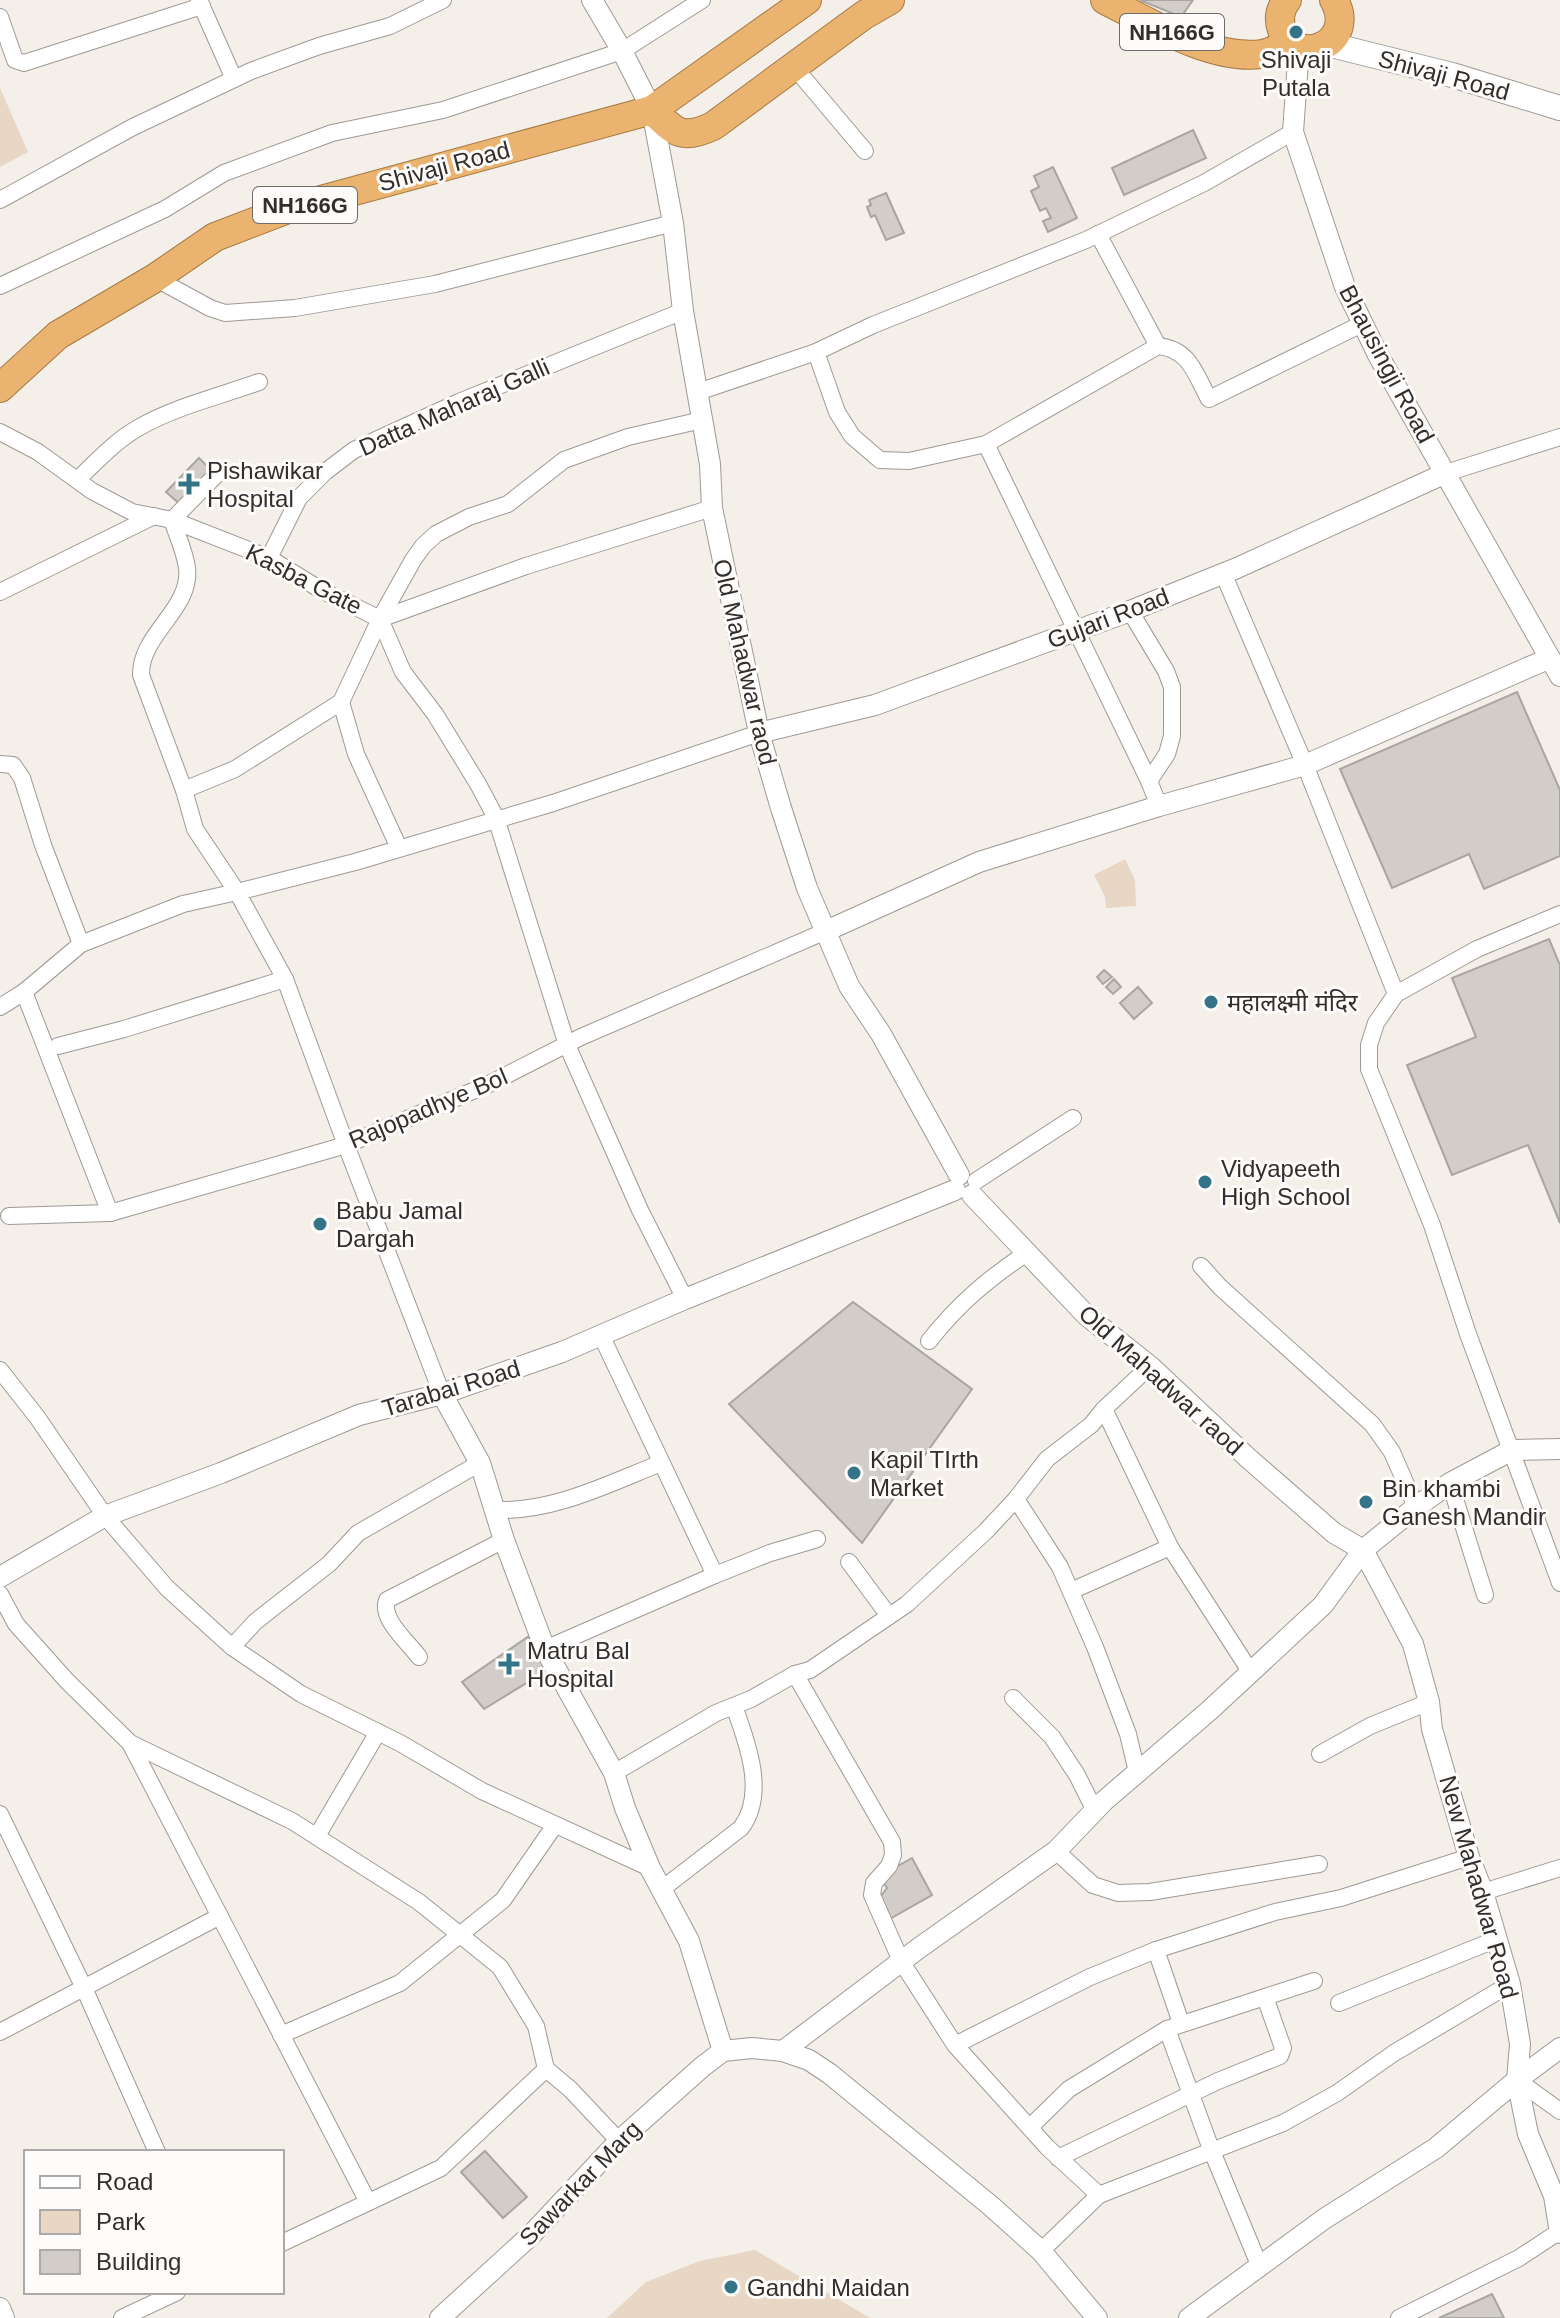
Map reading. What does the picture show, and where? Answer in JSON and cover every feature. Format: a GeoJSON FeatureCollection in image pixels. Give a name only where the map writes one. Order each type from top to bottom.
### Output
{"type":"FeatureCollection","features":[{"type":"Feature","properties":{"kind":"highway","name":"NH166G"},"geometry":{"type":"LineString","coordinates":[[652,110],[807,0]]}},
{"type":"Feature","properties":{"kind":"highway"},"geometry":{"type":"LineString","coordinates":[[652,110],[675,132],[685,135],[713,126],[864,15],[890,0]]}},
{"type":"Feature","properties":{"kind":"highway","name":"NH166G"},"geometry":{"type":"LineString","coordinates":[[1105,0],[1206,47],[1242,55],[1265,54],[1294,44],[1318,48],[1327,44]]}},
{"type":"Feature","properties":{"kind":"highway"},"geometry":{"type":"LineString","coordinates":[[1287,0],[1280,15],[1280,25],[1294,44]]}},
{"type":"Feature","properties":{"kind":"highway"},"geometry":{"type":"LineString","coordinates":[[1327,44],[1339,28],[1339,9],[1334,0]]}},
{"type":"Feature","properties":{"kind":"highway","name":"Shivaji Road"},"geometry":{"type":"LineString","coordinates":[[0,388],[58,335],[155,278],[215,237],[288,209],[652,110]]}},
{"type":"Feature","properties":{"kind":"main road","name":"Shivaji Road"},"geometry":{"type":"LineString","coordinates":[[1327,44],[1452,75],[1560,108]]}},
{"type":"Feature","properties":{"kind":"street"},"geometry":{"type":"LineString","coordinates":[[0,200],[133,127],[234,79],[319,46],[390,26],[443,0]]}},
{"type":"Feature","properties":{"kind":"street","name":"Old Mahadwar raod"},"geometry":{"type":"LineString","coordinates":[[592,0],[652,110],[673,223],[683,311],[710,464],[712,508],[759,733],[807,888],[849,986],[881,1034],[966,1185],[1087,1316],[1150,1366],[1334,1533],[1363,1550]]}},
{"type":"Feature","properties":{"kind":"street"},"geometry":{"type":"LineString","coordinates":[[0,286],[165,209],[224,173],[280,150],[332,133],[443,110],[622,51],[702,0]]}},
{"type":"Feature","properties":{"kind":"street"},"geometry":{"type":"LineString","coordinates":[[0,17],[15,60],[24,63],[200,3],[234,79]]}},
{"type":"Feature","properties":{"kind":"street","name":"Bhausingji Road"},"geometry":{"type":"LineString","coordinates":[[1294,44],[1293,132],[1345,287],[1378,355],[1526,621],[1560,676]]}},
{"type":"Feature","properties":{"kind":"street"},"geometry":{"type":"LineString","coordinates":[[795,68],[865,151]]}},
{"type":"Feature","properties":{"kind":"street"},"geometry":{"type":"LineString","coordinates":[[698,392],[816,352],[873,325],[1098,234],[1204,183],[1293,132]]}},
{"type":"Feature","properties":{"kind":"street"},"geometry":{"type":"LineString","coordinates":[[155,278],[225,313],[295,308],[435,284],[673,223]]}},
{"type":"Feature","properties":{"kind":"street"},"geometry":{"type":"LineString","coordinates":[[1098,234],[1158,346]]}},
{"type":"Feature","properties":{"kind":"street","name":"Datta Maharaj Galli"},"geometry":{"type":"LineString","coordinates":[[269,558],[299,498],[325,472],[354,450],[459,402],[683,311]]}},
{"type":"Feature","properties":{"kind":"street"},"geometry":{"type":"LineString","coordinates":[[816,352],[837,412],[852,436],[880,460],[909,461],[986,444],[1158,346],[1174,347],[1184,354],[1209,399],[1364,323]]}},
{"type":"Feature","properties":{"kind":"street"},"geometry":{"type":"LineString","coordinates":[[77,480],[136,428],[259,382]]}},
{"type":"Feature","properties":{"kind":"street"},"geometry":{"type":"LineString","coordinates":[[184,790],[235,769],[341,702],[380,619],[423,546],[450,525],[508,504],[564,460],[628,437],[702,420]]}},
{"type":"Feature","properties":{"kind":"street","name":"Kasba Gate"},"geometry":{"type":"LineString","coordinates":[[0,432],[38,452],[77,480],[132,512],[172,520],[269,558],[321,590],[380,619],[526,566],[712,508]]}},
{"type":"Feature","properties":{"kind":"street"},"geometry":{"type":"LineString","coordinates":[[1446,473],[1560,437]]}},
{"type":"Feature","properties":{"kind":"street"},"geometry":{"type":"LineString","coordinates":[[986,444],[1159,806]]}},
{"type":"Feature","properties":{"kind":"street"},"geometry":{"type":"LineString","coordinates":[[219,472],[172,520],[187,569],[186,585],[174,609],[149,643],[141,660],[141,675],[184,790],[195,829],[237,892],[285,979],[442,1394],[480,1463],[504,1540],[545,1649],[614,1773],[650,1868],[689,1941],[723,2051],[752,2048],[783,2051],[809,2060],[830,2074],[1041,2251],[1097,2318]]}},
{"type":"Feature","properties":{"kind":"street","name":"Gujari Road"},"geometry":{"type":"LineString","coordinates":[[759,733],[875,705],[1130,611],[1446,473]]}},
{"type":"Feature","properties":{"kind":"street"},"geometry":{"type":"LineString","coordinates":[[0,592],[154,516]]}},
{"type":"Feature","properties":{"kind":"street"},"geometry":{"type":"LineString","coordinates":[[1223,573],[1305,765],[1396,994]]}},
{"type":"Feature","properties":{"kind":"street"},"geometry":{"type":"LineString","coordinates":[[1130,611],[1166,671],[1172,687],[1172,736],[1167,754],[1149,781]]}},
{"type":"Feature","properties":{"kind":"street"},"geometry":{"type":"LineString","coordinates":[[380,619],[403,672],[435,714],[496,818],[567,1045],[640,1210],[685,1299]]}},
{"type":"Feature","properties":{"kind":"street"},"geometry":{"type":"LineString","coordinates":[[826,931],[979,862],[1305,765],[1550,658]]}},
{"type":"Feature","properties":{"kind":"street"},"geometry":{"type":"LineString","coordinates":[[341,702],[356,754],[399,848]]}},
{"type":"Feature","properties":{"kind":"street"},"geometry":{"type":"LineString","coordinates":[[0,1007],[24,992],[81,944],[183,904],[274,885],[553,803],[759,733]]}},
{"type":"Feature","properties":{"kind":"street"},"geometry":{"type":"LineString","coordinates":[[0,764],[13,765],[18,770],[81,944]]}},
{"type":"Feature","properties":{"kind":"street"},"geometry":{"type":"LineString","coordinates":[[1560,914],[1477,949],[1396,994],[1376,1023],[1369,1045],[1369,1069],[1432,1225],[1468,1334],[1560,1583]]}},
{"type":"Feature","properties":{"kind":"street","name":"Rajopadhye Bol"},"geometry":{"type":"LineString","coordinates":[[9,1216],[110,1213],[346,1145],[489,1084],[581,1037],[826,931]]}},
{"type":"Feature","properties":{"kind":"street"},"geometry":{"type":"LineString","coordinates":[[58,1046],[285,979]]}},
{"type":"Feature","properties":{"kind":"street"},"geometry":{"type":"LineString","coordinates":[[24,992],[110,1213]]}},
{"type":"Feature","properties":{"kind":"street"},"geometry":{"type":"LineString","coordinates":[[966,1185],[1073,1118]]}},
{"type":"Feature","properties":{"kind":"street","name":"Tarabai Road"},"geometry":{"type":"LineString","coordinates":[[0,1577],[105,1516],[221,1473],[359,1415],[442,1394],[562,1352],[966,1185]]}},
{"type":"Feature","properties":{"kind":"street"},"geometry":{"type":"LineString","coordinates":[[929,1341],[952,1312],[987,1279],[1028,1252]]}},
{"type":"Feature","properties":{"kind":"street"},"geometry":{"type":"LineString","coordinates":[[1201,1266],[1220,1287],[1372,1424],[1392,1452],[1416,1507]]}},
{"type":"Feature","properties":{"kind":"street"},"geometry":{"type":"LineString","coordinates":[[601,1335],[715,1575]]}},
{"type":"Feature","properties":{"kind":"street"},"geometry":{"type":"LineString","coordinates":[[614,1773],[674,1736],[795,1674],[810,1670],[907,1604],[1016,1499],[1047,1459],[1091,1425],[1150,1366]]}},
{"type":"Feature","properties":{"kind":"street"},"geometry":{"type":"LineString","coordinates":[[0,1370],[37,1417],[105,1516],[167,1588],[232,1647],[301,1694],[378,1732],[482,1791],[650,1868]]}},
{"type":"Feature","properties":{"kind":"street"},"geometry":{"type":"LineString","coordinates":[[1104,1409],[1170,1547],[1250,1671]]}},
{"type":"Feature","properties":{"kind":"street"},"geometry":{"type":"LineString","coordinates":[[783,2051],[901,1961],[1056,1851],[1137,1772],[1210,1710],[1323,1605],[1363,1550],[1416,1507],[1450,1483],[1512,1450],[1560,1449]]}},
{"type":"Feature","properties":{"kind":"street"},"geometry":{"type":"LineString","coordinates":[[232,1647],[255,1622],[329,1564],[358,1533],[480,1463]]}},
{"type":"Feature","properties":{"kind":"street"},"geometry":{"type":"LineString","coordinates":[[495,1510],[522,1511],[574,1498],[661,1463]]}},
{"type":"Feature","properties":{"kind":"street"},"geometry":{"type":"LineString","coordinates":[[1450,1483],[1485,1595]]}},
{"type":"Feature","properties":{"kind":"street"},"geometry":{"type":"LineString","coordinates":[[1016,1499],[1060,1567],[1071,1591],[1128,1734],[1137,1772]]}},
{"type":"Feature","properties":{"kind":"street"},"geometry":{"type":"LineString","coordinates":[[545,1649],[715,1575],[770,1553],[817,1539]]}},
{"type":"Feature","properties":{"kind":"street"},"geometry":{"type":"LineString","coordinates":[[419,1657],[387,1616],[384,1605],[387,1600],[504,1540]]}},
{"type":"Feature","properties":{"kind":"street"},"geometry":{"type":"LineString","coordinates":[[1071,1591],[1170,1547]]}},
{"type":"Feature","properties":{"kind":"street","name":"New Mahadwar Road"},"geometry":{"type":"LineString","coordinates":[[1363,1550],[1413,1644],[1429,1702],[1432,1729],[1510,1984],[1520,2044],[1517,2080],[1528,2134],[1554,2196],[1560,2232]]}},
{"type":"Feature","properties":{"kind":"street"},"geometry":{"type":"LineString","coordinates":[[849,1562],[889,1616]]}},
{"type":"Feature","properties":{"kind":"street"},"geometry":{"type":"LineString","coordinates":[[0,1594],[16,1624],[67,1681],[130,1743],[368,2202]]}},
{"type":"Feature","properties":{"kind":"street"},"geometry":{"type":"LineString","coordinates":[[795,1674],[892,1842],[893,1855],[889,1866],[874,1883],[872,1895],[901,1961],[955,2045],[1058,2158],[1099,2195]]}},
{"type":"Feature","properties":{"kind":"street"},"geometry":{"type":"LineString","coordinates":[[1013,1698],[1052,1737],[1077,1775],[1095,1811]]}},
{"type":"Feature","properties":{"kind":"street"},"geometry":{"type":"LineString","coordinates":[[1320,1754],[1370,1726],[1429,1702]]}},
{"type":"Feature","properties":{"kind":"street"},"geometry":{"type":"LineString","coordinates":[[662,1889],[741,1828],[750,1816],[753,1768],[734,1706]]}},
{"type":"Feature","properties":{"kind":"street"},"geometry":{"type":"LineString","coordinates":[[317,1836],[378,1732]]}},
{"type":"Feature","properties":{"kind":"street"},"geometry":{"type":"LineString","coordinates":[[130,1743],[317,1836],[419,1902],[500,1967],[536,2026],[546,2069],[570,2089],[619,2141]]}},
{"type":"Feature","properties":{"kind":"street"},"geometry":{"type":"LineString","coordinates":[[0,1814],[84,1988],[156,2150]]}},
{"type":"Feature","properties":{"kind":"street"},"geometry":{"type":"LineString","coordinates":[[281,2035],[400,1983],[503,1900],[555,1825]]}},
{"type":"Feature","properties":{"kind":"street"},"geometry":{"type":"LineString","coordinates":[[1056,1851],[1093,1885],[1118,1893],[1150,1892],[1319,1864]]}},
{"type":"Feature","properties":{"kind":"street"},"geometry":{"type":"LineString","coordinates":[[955,2045],[1090,1977],[1156,1950],[1275,1912],[1341,1898],[1469,1857]]}},
{"type":"Feature","properties":{"kind":"street"},"geometry":{"type":"LineString","coordinates":[[1483,1892],[1560,1868]]}},
{"type":"Feature","properties":{"kind":"street"},"geometry":{"type":"LineString","coordinates":[[0,2032],[220,1916]]}},
{"type":"Feature","properties":{"kind":"street"},"geometry":{"type":"LineString","coordinates":[[1339,2003],[1497,1939]]}},
{"type":"Feature","properties":{"kind":"street"},"geometry":{"type":"LineString","coordinates":[[1156,1950],[1174,2026],[1177,2064],[1260,2267]]}},
{"type":"Feature","properties":{"kind":"street"},"geometry":{"type":"LineString","coordinates":[[1030,2127],[1069,2089],[1174,2026],[1314,1981]]}},
{"type":"Feature","properties":{"kind":"street"},"geometry":{"type":"LineString","coordinates":[[1041,2251],[1099,2195],[1283,2123],[1337,2093],[1394,2053],[1510,1984]]}},
{"type":"Feature","properties":{"kind":"street"},"geometry":{"type":"LineString","coordinates":[[1058,2158],[1280,2056],[1283,2048],[1265,1997]]}},
{"type":"Feature","properties":{"kind":"street"},"geometry":{"type":"LineString","coordinates":[[1189,2318],[1324,2219],[1436,2148],[1560,2048]]}},
{"type":"Feature","properties":{"kind":"street","name":"Sawarkar Marg"},"geometry":{"type":"LineString","coordinates":[[440,2318],[531,2235],[619,2141],[723,2051]]}},
{"type":"Feature","properties":{"kind":"street"},"geometry":{"type":"LineString","coordinates":[[284,2242],[441,2168],[546,2069]]}},
{"type":"Feature","properties":{"kind":"street"},"geometry":{"type":"LineString","coordinates":[[1517,2080],[1560,2111]]}},
{"type":"Feature","properties":{"kind":"street"},"geometry":{"type":"LineString","coordinates":[[1399,2318],[1519,2258],[1560,2232]]}},
{"type":"Feature","properties":{"kind":"street"},"geometry":{"type":"LineString","coordinates":[[122,2318],[173,2294]]}},
{"type":"Feature","properties":{"kind":"street"},"geometry":{"type":"LineString","coordinates":[[0,2308],[4,2318]]}},
{"type":"Feature","properties":{"kind":"green space"},"geometry":{"type":"Polygon","coordinates":[[[0,88],[28,152],[0,167],[0,88]]]}},
{"type":"Feature","properties":{"kind":"green space"},"geometry":{"type":"Polygon","coordinates":[[[1125,859],[1135,880],[1136,906],[1106,908],[1105,897],[1094,875],[1125,859]]]}},
{"type":"Feature","properties":{"kind":"green space","name":"Gandhi Maidan"},"geometry":{"type":"Polygon","coordinates":[[[755,2250],[870,2318],[607,2318],[646,2282],[700,2261],[755,2250]]]}},
{"type":"Feature","properties":{"kind":"building"},"geometry":{"type":"Polygon","coordinates":[[[1140,0],[1193,0],[1181,17],[1140,0]]]}},
{"type":"Feature","properties":{"kind":"building"},"geometry":{"type":"Polygon","coordinates":[[[1193,130],[1206,158],[1124,195],[1112,168],[1193,130]]]}},
{"type":"Feature","properties":{"kind":"building"},"geometry":{"type":"Polygon","coordinates":[[[1053,167],[1077,218],[1048,232],[1043,221],[1051,218],[1046,208],[1040,211],[1031,191],[1039,187],[1034,176],[1053,167]]]}},
{"type":"Feature","properties":{"kind":"building"},"geometry":{"type":"Polygon","coordinates":[[[886,193],[904,233],[886,240],[875,215],[871,217],[867,207],[871,205],[869,200],[886,193]]]}},
{"type":"Feature","properties":{"kind":"building"},"geometry":{"type":"Polygon","coordinates":[[[199,458],[214,473],[182,506],[166,492],[199,458]]]}},
{"type":"Feature","properties":{"kind":"building"},"geometry":{"type":"Polygon","coordinates":[[[1517,692],[1560,790],[1560,856],[1484,889],[1469,854],[1392,888],[1340,769],[1517,692]]]}},
{"type":"Feature","properties":{"kind":"building"},"geometry":{"type":"Polygon","coordinates":[[[1549,939],[1560,965],[1560,1223],[1528,1145],[1452,1175],[1407,1065],[1476,1037],[1452,978],[1549,939]]]}},
{"type":"Feature","properties":{"kind":"building"},"geometry":{"type":"Polygon","coordinates":[[[1104,970],[1112,977],[1103,984],[1097,977],[1104,970]]]}},
{"type":"Feature","properties":{"kind":"building"},"geometry":{"type":"Polygon","coordinates":[[[1114,979],[1121,987],[1113,994],[1106,987],[1114,979]]]}},
{"type":"Feature","properties":{"kind":"building"},"geometry":{"type":"Polygon","coordinates":[[[1138,987],[1152,1003],[1134,1019],[1120,1003],[1138,987]]]}},
{"type":"Feature","properties":{"kind":"building","name":"Kapil TIrth Market"},"geometry":{"type":"Polygon","coordinates":[[[853,1302],[972,1389],[862,1543],[729,1404],[853,1302]]]}},
{"type":"Feature","properties":{"kind":"building"},"geometry":{"type":"Polygon","coordinates":[[[529,1636],[546,1671],[484,1709],[462,1682],[529,1636]]]}},
{"type":"Feature","properties":{"kind":"building"},"geometry":{"type":"Polygon","coordinates":[[[912,1858],[932,1895],[888,1920],[877,1901],[887,1888],[882,1880],[887,1872],[912,1858]]]}},
{"type":"Feature","properties":{"kind":"building"},"geometry":{"type":"Polygon","coordinates":[[[485,2151],[527,2197],[503,2218],[461,2172],[485,2151]]]}},
{"type":"Feature","properties":{"kind":"building"},"geometry":{"type":"Polygon","coordinates":[[[1492,2294],[1504,2318],[1439,2318],[1492,2294]]]}},
{"type":"Feature","properties":{"kind":"place","name":"Shivaji Putala"},"geometry":{"type":"Point","coordinates":[1296,32]}},
{"type":"Feature","properties":{"kind":"place","name":"Pishawikar Hospital"},"geometry":{"type":"Point","coordinates":[189,484]}},
{"type":"Feature","properties":{"kind":"place","name":"महालक्ष्मी मंदिर"},"geometry":{"type":"Point","coordinates":[1211,1002]}},
{"type":"Feature","properties":{"kind":"place","name":"Vidyapeeth High School"},"geometry":{"type":"Point","coordinates":[1205,1182]}},
{"type":"Feature","properties":{"kind":"place","name":"Babu Jamal Dargah"},"geometry":{"type":"Point","coordinates":[320,1224]}},
{"type":"Feature","properties":{"kind":"place","name":"Kapil TIrth Market"},"geometry":{"type":"Point","coordinates":[854,1473]}},
{"type":"Feature","properties":{"kind":"place","name":"Bin khambi Ganesh Mandir"},"geometry":{"type":"Point","coordinates":[1366,1502]}},
{"type":"Feature","properties":{"kind":"place","name":"Matru Bal Hospital"},"geometry":{"type":"Point","coordinates":[509,1664]}},
{"type":"Feature","properties":{"kind":"place","name":"Gandhi Maidan"},"geometry":{"type":"Point","coordinates":[731,2287]}}]}
